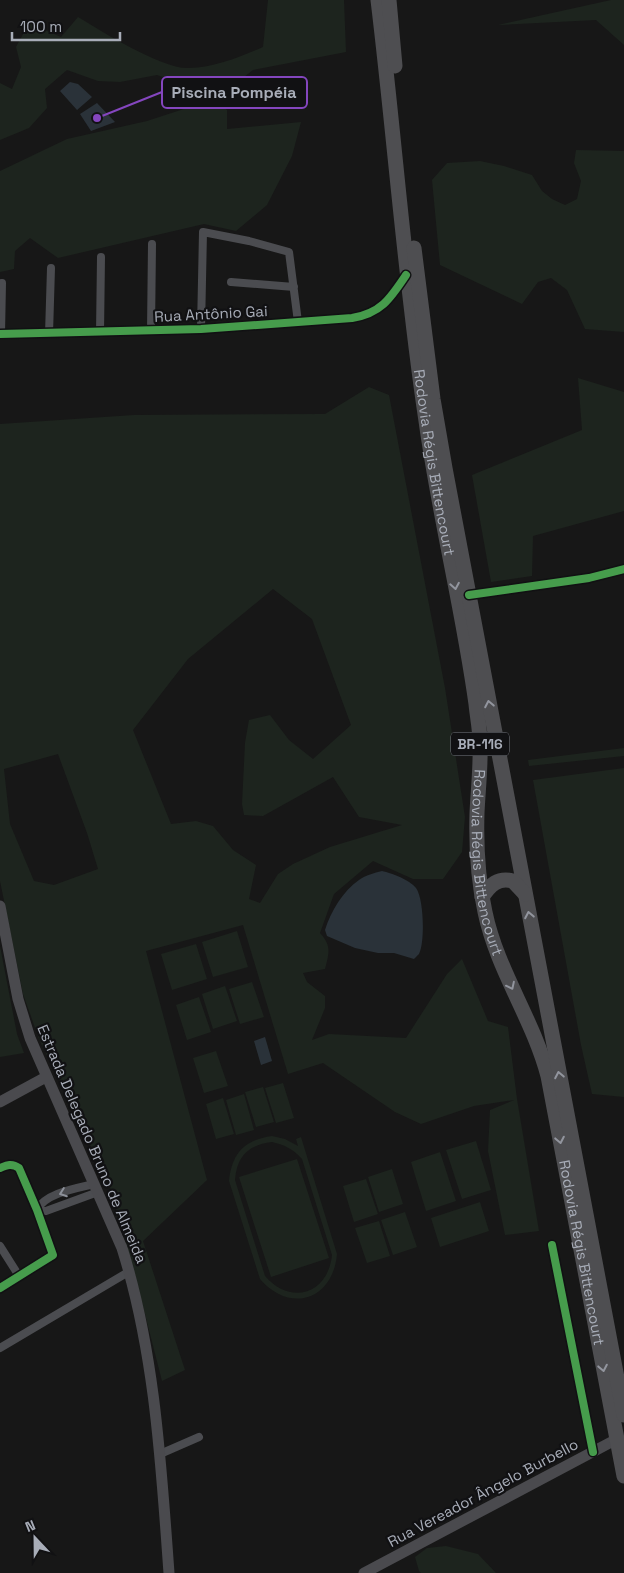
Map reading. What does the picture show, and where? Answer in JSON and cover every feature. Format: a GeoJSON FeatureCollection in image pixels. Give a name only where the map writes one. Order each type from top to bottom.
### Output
{"type":"FeatureCollection","features":[{"type":"Feature","properties":{"kind":"highway","name":"Rodovia Régis Bittencourt"},"geometry":{"type":"LineString","coordinates":[[378,0],[406,275],[431,458],[471,672],[479,725],[480,756],[477,833],[482,896],[495,949],[536,1037],[548,1076],[624,1476]]}},
{"type":"Feature","properties":{"kind":"highway","name":"Rodovia Régis Bittencourt"},"geometry":{"type":"LineString","coordinates":[[389,0],[416,271],[445,468],[624,1415]]}},
{"type":"Feature","properties":{"kind":"highway"},"geometry":{"type":"LineString","coordinates":[[482,896],[493,883],[500,880],[513,881],[525,894]]}},
{"type":"Feature","properties":{"kind":"main road","name":"Estrada Delegado Bruno de Almeida"},"geometry":{"type":"LineString","coordinates":[[0,906],[18,999],[30,1038],[122,1248],[130,1271],[149,1374],[160,1454],[169,1573]]}},
{"type":"Feature","properties":{"kind":"main road"},"geometry":{"type":"LineString","coordinates":[[0,1102],[46,1077]]}},
{"type":"Feature","properties":{"kind":"main road","name":"Rua Vereador Ângelo Burbello"},"geometry":{"type":"LineString","coordinates":[[364,1573],[617,1439]]}},
{"type":"Feature","properties":{"kind":"street"},"geometry":{"type":"LineString","coordinates":[[201,329],[203,232],[249,241],[289,252],[298,322]]}},
{"type":"Feature","properties":{"kind":"street"},"geometry":{"type":"LineString","coordinates":[[151,331],[152,244]]}},
{"type":"Feature","properties":{"kind":"street"},"geometry":{"type":"LineString","coordinates":[[100,333],[101,257]]}},
{"type":"Feature","properties":{"kind":"street"},"geometry":{"type":"LineString","coordinates":[[49,334],[51,268]]}},
{"type":"Feature","properties":{"kind":"street","name":"Rua Antônio Gai"},"geometry":{"type":"LineString","coordinates":[[0,334],[201,329],[352,318],[372,313],[386,302],[406,275]]}},
{"type":"Feature","properties":{"kind":"street"},"geometry":{"type":"LineString","coordinates":[[0,334],[2,282]]}},
{"type":"Feature","properties":{"kind":"street"},"geometry":{"type":"LineString","coordinates":[[231,282],[294,287]]}},
{"type":"Feature","properties":{"kind":"street"},"geometry":{"type":"LineString","coordinates":[[469,595],[589,578],[624,568]]}},
{"type":"Feature","properties":{"kind":"street"},"geometry":{"type":"LineString","coordinates":[[0,1168],[8,1164],[19,1168],[53,1255],[0,1288]]}},
{"type":"Feature","properties":{"kind":"street"},"geometry":{"type":"LineString","coordinates":[[37,1210],[46,1211],[96,1188]]}},
{"type":"Feature","properties":{"kind":"street"},"geometry":{"type":"LineString","coordinates":[[37,1210],[40,1203],[63,1192],[96,1188]]}},
{"type":"Feature","properties":{"kind":"street"},"geometry":{"type":"LineString","coordinates":[[552,1245],[593,1452]]}},
{"type":"Feature","properties":{"kind":"street"},"geometry":{"type":"LineString","coordinates":[[0,1246],[19,1276]]}},
{"type":"Feature","properties":{"kind":"street"},"geometry":{"type":"LineString","coordinates":[[0,1348],[130,1271]]}},
{"type":"Feature","properties":{"kind":"street"},"geometry":{"type":"LineString","coordinates":[[160,1454],[199,1437]]}},
{"type":"Feature","properties":{"kind":"shaded area"},"geometry":{"type":"Polygon","coordinates":[[[268,0],[344,0],[346,52],[253,70],[235,84],[199,88],[227,110],[227,129],[301,122],[292,156],[267,205],[236,231],[204,224],[58,258],[30,238],[15,251],[14,269],[0,272],[0,171],[67,139],[147,121],[196,105],[199,89],[157,75],[120,82],[98,81],[67,70],[45,89],[47,108],[29,128],[0,140],[0,83],[12,89],[21,67],[16,47],[29,23],[61,37],[78,17],[164,63],[189,68],[209,66],[227,61],[263,47],[268,0]]]}},
{"type":"Feature","properties":{"kind":"shaded area"},"geometry":{"type":"Polygon","coordinates":[[[611,0],[624,0],[624,45],[596,20],[498,25],[611,0]]]}},
{"type":"Feature","properties":{"kind":"shaded area"},"geometry":{"type":"Polygon","coordinates":[[[70,82],[78,84],[92,97],[77,110],[60,91],[70,82]]]}},
{"type":"Feature","properties":{"kind":"shaded area"},"geometry":{"type":"Polygon","coordinates":[[[97,103],[115,122],[91,131],[80,114],[97,103]]]}},
{"type":"Feature","properties":{"kind":"shaded area"},"geometry":{"type":"Polygon","coordinates":[[[576,150],[624,151],[624,332],[585,329],[567,290],[551,278],[538,282],[522,304],[440,265],[432,180],[447,163],[480,161],[532,175],[542,191],[552,199],[565,205],[577,199],[581,181],[574,163],[576,150]]]}},
{"type":"Feature","properties":{"kind":"shaded area"},"geometry":{"type":"Polygon","coordinates":[[[578,378],[624,392],[624,511],[533,536],[532,576],[491,582],[472,475],[582,430],[578,378]]]}},
{"type":"Feature","properties":{"kind":"shaded area"},"geometry":{"type":"Polygon","coordinates":[[[369,387],[389,395],[445,688],[465,817],[462,852],[443,879],[413,879],[373,861],[334,894],[320,933],[328,946],[328,958],[325,969],[303,973],[307,982],[325,996],[325,1008],[312,1040],[329,1034],[406,1038],[447,974],[462,959],[488,1021],[508,1027],[517,1099],[539,1231],[505,1235],[488,1151],[490,1110],[514,1100],[474,1106],[421,1124],[395,1112],[323,1063],[288,1074],[243,925],[146,951],[207,1180],[143,1241],[185,1370],[162,1381],[109,1184],[39,1039],[23,994],[0,881],[0,424],[134,415],[325,414],[369,387]],[[273,589],[188,659],[133,730],[171,824],[196,821],[213,826],[233,850],[256,865],[249,899],[260,903],[278,874],[293,864],[330,847],[402,825],[359,817],[333,777],[263,816],[244,815],[242,804],[245,743],[249,720],[270,715],[289,740],[313,759],[351,725],[312,619],[273,589]],[[58,754],[4,769],[10,824],[34,881],[54,885],[98,869],[58,754]]]}},
{"type":"Feature","properties":{"kind":"shaded area"},"geometry":{"type":"Polygon","coordinates":[[[624,748],[624,756],[529,766],[528,760],[624,748]]]}},
{"type":"Feature","properties":{"kind":"shaded area"},"geometry":{"type":"Polygon","coordinates":[[[624,768],[624,1097],[592,1094],[581,1045],[533,780],[624,768]]]}},
{"type":"Feature","properties":{"kind":"shaded area"},"geometry":{"type":"Polygon","coordinates":[[[382,871],[410,882],[419,894],[423,921],[422,940],[419,954],[414,959],[394,953],[378,953],[355,948],[327,936],[325,930],[334,909],[343,896],[362,878],[382,871]]]}},
{"type":"Feature","properties":{"kind":"shaded area"},"geometry":{"type":"Polygon","coordinates":[[[237,931],[248,967],[213,977],[202,942],[237,931]]]}},
{"type":"Feature","properties":{"kind":"shaded area"},"geometry":{"type":"Polygon","coordinates":[[[196,944],[207,979],[172,990],[161,954],[196,944]]]}},
{"type":"Feature","properties":{"kind":"shaded area"},"geometry":{"type":"Polygon","coordinates":[[[0,946],[17,1034],[24,1053],[0,1057],[0,946]]]}},
{"type":"Feature","properties":{"kind":"shaded area"},"geometry":{"type":"Polygon","coordinates":[[[252,982],[264,1017],[240,1024],[229,989],[252,982]]]}},
{"type":"Feature","properties":{"kind":"shaded area"},"geometry":{"type":"Polygon","coordinates":[[[225,986],[237,1021],[213,1029],[202,994],[225,986]]]}},
{"type":"Feature","properties":{"kind":"shaded area"},"geometry":{"type":"Polygon","coordinates":[[[199,997],[211,1032],[187,1040],[176,1005],[199,997]]]}},
{"type":"Feature","properties":{"kind":"shaded area"},"geometry":{"type":"Polygon","coordinates":[[[265,1037],[272,1061],[261,1065],[254,1041],[265,1037]]]}},
{"type":"Feature","properties":{"kind":"shaded area"},"geometry":{"type":"Polygon","coordinates":[[[216,1051],[228,1086],[204,1093],[193,1058],[216,1051]]]}},
{"type":"Feature","properties":{"kind":"shaded area"},"geometry":{"type":"Polygon","coordinates":[[[283,1083],[294,1118],[276,1123],[265,1088],[283,1083]]]}},
{"type":"Feature","properties":{"kind":"shaded area"},"geometry":{"type":"Polygon","coordinates":[[[263,1087],[274,1122],[256,1127],[245,1092],[263,1087]]]}},
{"type":"Feature","properties":{"kind":"shaded area"},"geometry":{"type":"Polygon","coordinates":[[[244,1094],[254,1130],[236,1135],[226,1100],[244,1094]]]}},
{"type":"Feature","properties":{"kind":"shaded area"},"geometry":{"type":"Polygon","coordinates":[[[223,1098],[234,1134],[216,1139],[206,1104],[223,1098]]]}},
{"type":"Feature","properties":{"kind":"shaded area"},"geometry":{"type":"Polygon","coordinates":[[[272,1136],[285,1139],[298,1146],[296,1139],[301,1137],[337,1254],[334,1270],[328,1282],[319,1291],[308,1297],[296,1299],[284,1296],[272,1290],[260,1279],[229,1181],[233,1163],[241,1150],[262,1138],[272,1136]],[[272,1142],[256,1146],[245,1153],[238,1164],[235,1180],[265,1276],[275,1285],[286,1291],[297,1293],[307,1291],[316,1287],[324,1279],[332,1255],[302,1159],[285,1146],[272,1142]]]}},
{"type":"Feature","properties":{"kind":"shaded area"},"geometry":{"type":"Polygon","coordinates":[[[476,1141],[491,1190],[462,1199],[446,1150],[476,1141]]]}},
{"type":"Feature","properties":{"kind":"shaded area"},"geometry":{"type":"Polygon","coordinates":[[[440,1152],[456,1201],[426,1211],[411,1162],[440,1152]]]}},
{"type":"Feature","properties":{"kind":"shaded area"},"geometry":{"type":"Polygon","coordinates":[[[297,1159],[329,1258],[271,1277],[239,1177],[297,1159]]]}},
{"type":"Feature","properties":{"kind":"shaded area"},"geometry":{"type":"Polygon","coordinates":[[[392,1169],[403,1204],[379,1212],[368,1177],[392,1169]]]}},
{"type":"Feature","properties":{"kind":"shaded area"},"geometry":{"type":"Polygon","coordinates":[[[366,1179],[378,1214],[354,1222],[343,1186],[366,1179]]]}},
{"type":"Feature","properties":{"kind":"shaded area"},"geometry":{"type":"Polygon","coordinates":[[[480,1202],[489,1231],[440,1247],[431,1218],[480,1202]]]}},
{"type":"Feature","properties":{"kind":"shaded area"},"geometry":{"type":"Polygon","coordinates":[[[405,1212],[417,1247],[393,1255],[381,1220],[405,1212]]]}},
{"type":"Feature","properties":{"kind":"shaded area"},"geometry":{"type":"Polygon","coordinates":[[[379,1221],[390,1256],[367,1263],[355,1228],[379,1221]]]}},
{"type":"Feature","properties":{"kind":"shaded area"},"geometry":{"type":"Polygon","coordinates":[[[446,1546],[478,1554],[496,1573],[421,1573],[419,1571],[415,1557],[427,1548],[446,1546]]]}},
{"type":"Feature","properties":{"kind":"cycle path"},"geometry":{"type":"LineString","coordinates":[[0,334],[201,329],[352,318],[378,309],[390,298],[406,275]]}},
{"type":"Feature","properties":{"kind":"cycle path"},"geometry":{"type":"LineString","coordinates":[[469,595],[589,578],[624,569]]}},
{"type":"Feature","properties":{"kind":"cycle path"},"geometry":{"type":"LineString","coordinates":[[0,1168],[10,1165],[19,1168],[53,1255],[0,1288]]}},
{"type":"Feature","properties":{"kind":"cycle path"},"geometry":{"type":"LineString","coordinates":[[552,1245],[593,1452]]}},
{"type":"Feature","properties":{"kind":"place","name":"Piscina Pompéia"},"geometry":{"type":"Point","coordinates":[97,118]}}]}
